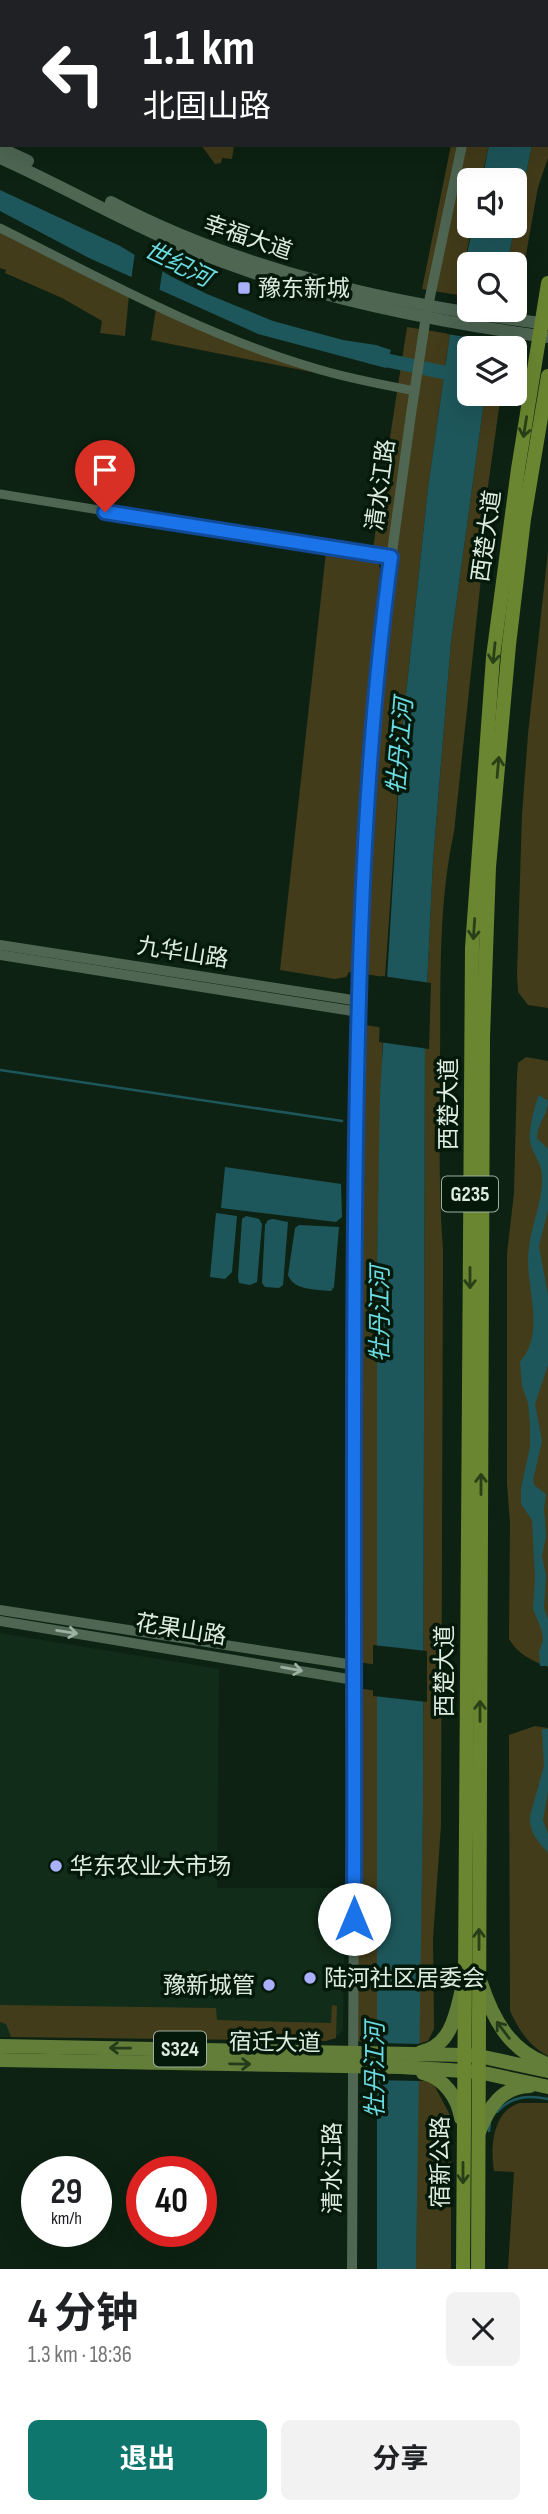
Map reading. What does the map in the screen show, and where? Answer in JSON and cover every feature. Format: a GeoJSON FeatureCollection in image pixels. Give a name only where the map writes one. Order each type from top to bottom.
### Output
{"type":"FeatureCollection","features":[{"type":"Feature","properties":{"kind":"highway","name":"西楚大道"},"geometry":{"type":"LineString","coordinates":[[464,2055],[472,948],[493,657],[544,330],[548,283]]}},
{"type":"Feature","properties":{"kind":"highway","name":"西楚大道"},"geometry":{"type":"LineString","coordinates":[[479,2056],[485,947],[489,867],[509,645],[524,519],[548,376]]}},
{"type":"Feature","properties":{"kind":"highway","name":"宿新公路"},"geometry":{"type":"LineString","coordinates":[[463,2269],[464,2055]]}},
{"type":"Feature","properties":{"kind":"highway","name":"宿新公路"},"geometry":{"type":"LineString","coordinates":[[478,2269],[479,2056]]}},
{"type":"Feature","properties":{"kind":"main road","name":"幸福大道"},"geometry":{"type":"LineString","coordinates":[[0,148],[170,230],[248,261],[427,310]]}},
{"type":"Feature","properties":{"kind":"main road","name":"幸福大道"},"geometry":{"type":"LineString","coordinates":[[0,158],[66,188],[142,228],[238,268],[318,291],[544,330]]}},
{"type":"Feature","properties":{"kind":"main road"},"geometry":{"type":"LineString","coordinates":[[479,1979],[491,2013],[514,2044],[533,2059],[548,2064]]}},
{"type":"Feature","properties":{"kind":"main road"},"geometry":{"type":"LineString","coordinates":[[414,2053],[435,2047],[448,2033],[464,1980]]}},
{"type":"Feature","properties":{"kind":"main road","name":"宿迁大道"},"geometry":{"type":"LineString","coordinates":[[0,2046],[356,2060],[401,2067],[479,2072],[544,2086]]}},
{"type":"Feature","properties":{"kind":"main road","name":"宿迁大道"},"geometry":{"type":"LineString","coordinates":[[0,2060],[356,2060],[414,2053],[479,2056],[548,2071]]}},
{"type":"Feature","properties":{"kind":"main road"},"geometry":{"type":"LineString","coordinates":[[401,2067],[429,2074],[441,2081],[457,2101],[463,2129]]}},
{"type":"Feature","properties":{"kind":"main road"},"geometry":{"type":"LineString","coordinates":[[478,2133],[484,2117],[499,2096],[519,2087],[544,2086]]}},
{"type":"Feature","properties":{"kind":"street","name":"清水江路"},"geometry":{"type":"LineString","coordinates":[[352,2269],[356,2060],[353,1316],[366,805],[382,625],[415,388],[427,310],[461,147]]}},
{"type":"Feature","properties":{"kind":"street"},"geometry":{"type":"LineString","coordinates":[[0,228],[144,299],[254,348],[341,376],[415,388]]}},
{"type":"Feature","properties":{"kind":"street"},"geometry":{"type":"LineString","coordinates":[[0,495],[391,557]]}},
{"type":"Feature","properties":{"kind":"street","name":"九华山路"},"geometry":{"type":"LineString","coordinates":[[0,945],[359,1006]]}},
{"type":"Feature","properties":{"kind":"street","name":"九华山路"},"geometry":{"type":"LineString","coordinates":[[0,955],[359,1006]]}},
{"type":"Feature","properties":{"kind":"street","name":"花果山路"},"geometry":{"type":"LineString","coordinates":[[0,1610],[354,1665]]}},
{"type":"Feature","properties":{"kind":"street","name":"花果山路"},"geometry":{"type":"LineString","coordinates":[[0,1621],[355,1679]]}},
{"type":"Feature","properties":{"kind":"shaded area"},"geometry":{"type":"Polygon","coordinates":[[[202,147],[234,147],[232,159],[222,158],[221,163],[215,164],[202,147]]]}},
{"type":"Feature","properties":{"kind":"shaded area"},"geometry":{"type":"Polygon","coordinates":[[[451,147],[489,147],[484,168],[457,168],[457,238],[470,238],[467,252],[457,252],[457,295],[422,289],[451,147]]]}},
{"type":"Feature","properties":{"kind":"shaded area"},"geometry":{"type":"Polygon","coordinates":[[[532,147],[548,147],[548,158],[538,187],[526,252],[510,252],[512,238],[527,238],[527,169],[532,147]]]}},
{"type":"Feature","properties":{"kind":"shaded area"},"geometry":{"type":"Polygon","coordinates":[[[0,232],[129,295],[125,336],[100,333],[102,321],[62,298],[5,273],[6,270],[0,268],[0,232]]]}},
{"type":"Feature","properties":{"kind":"shaded area"},"geometry":{"type":"Polygon","coordinates":[[[156,309],[228,340],[391,388],[151,340],[156,309]]]}},
{"type":"Feature","properties":{"kind":"shaded area"},"geometry":{"type":"Polygon","coordinates":[[[407,327],[450,334],[428,488],[402,732],[385,977],[349,972],[346,977],[335,979],[280,970],[326,552],[378,561],[380,569],[376,637],[386,550],[373,548],[407,327]]]}},
{"type":"Feature","properties":{"kind":"shaded area"},"geometry":{"type":"Polygon","coordinates":[[[483,406],[499,406],[487,493],[486,531],[441,944],[441,1825],[433,1939],[434,2029],[428,2041],[418,2044],[423,1808],[425,1028],[433,861],[451,642],[483,406]]]}},
{"type":"Feature","properties":{"kind":"shaded area"},"geometry":{"type":"Polygon","coordinates":[[[548,551],[548,1008],[528,1005],[518,992],[517,974],[522,815],[548,551]]]}},
{"type":"Feature","properties":{"kind":"shaded area"},"geometry":{"type":"Polygon","coordinates":[[[360,1024],[383,1028],[377,1263],[377,1665],[358,1662],[356,1352],[360,1024]]]}},
{"type":"Feature","properties":{"kind":"shaded area"},"geometry":{"type":"Polygon","coordinates":[[[526,1057],[548,1061],[548,1667],[526,1656],[509,1639],[507,1253],[514,1193],[518,1063],[526,1057]]]}},
{"type":"Feature","properties":{"kind":"shaded area","name":"华东农业大市场"},"geometry":{"type":"Polygon","coordinates":[[[0,1633],[219,1669],[217,1888],[345,1888],[343,2029],[340,2034],[326,2041],[0,2037],[0,1633]]]}},
{"type":"Feature","properties":{"kind":"shaded area"},"geometry":{"type":"Polygon","coordinates":[[[357,1688],[377,1691],[377,2043],[356,2041],[357,1688]]]}},
{"type":"Feature","properties":{"kind":"shaded area"},"geometry":{"type":"Polygon","coordinates":[[[535,1726],[548,1728],[548,2056],[525,2037],[510,2011],[509,1735],[535,1726]]]}},
{"type":"Feature","properties":{"kind":"shaded area"},"geometry":{"type":"Polygon","coordinates":[[[0,2005],[216,2008],[217,2020],[331,2023],[332,2005],[337,2006],[336,2038],[326,2041],[11,2037],[6,2024],[0,2022],[0,2005]]]}},
{"type":"Feature","properties":{"kind":"shaded area"},"geometry":{"type":"Polygon","coordinates":[[[417,2081],[432,2081],[451,2117],[451,2269],[416,2269],[417,2081]]]}},
{"type":"Feature","properties":{"kind":"shaded area"},"geometry":{"type":"Polygon","coordinates":[[[520,2103],[548,2103],[548,2269],[508,2269],[514,2172],[494,2171],[493,2141],[504,2113],[520,2103]]]}},
{"type":"Feature","properties":{"kind":"water"},"geometry":{"type":"Polygon","coordinates":[[[489,147],[532,147],[527,169],[484,168],[489,147]]]}},
{"type":"Feature","properties":{"kind":"water"},"geometry":{"type":"Polygon","coordinates":[[[0,190],[120,246],[207,294],[273,321],[391,350],[386,368],[258,334],[89,258],[0,211],[0,190]]]}},
{"type":"Feature","properties":{"kind":"water"},"geometry":{"type":"Polygon","coordinates":[[[470,238],[512,238],[510,252],[467,252],[470,238]]]}},
{"type":"Feature","properties":{"kind":"water","name":"牡丹江河"},"geometry":{"type":"Polygon","coordinates":[[[457,301],[457,322],[495,322],[494,336],[457,336],[457,406],[483,406],[451,642],[433,861],[425,1028],[423,1808],[416,2269],[377,2269],[377,1263],[380,1095],[402,732],[428,488],[457,301]]]}},
{"type":"Feature","properties":{"kind":"water"},"geometry":{"type":"Polygon","coordinates":[[[539,1095],[548,1101],[537,1138],[548,1149],[548,1210],[539,1246],[548,1295],[548,1365],[535,1404],[542,1441],[533,1480],[535,1486],[546,1494],[546,1536],[542,1556],[546,1576],[544,1608],[548,1620],[548,1666],[540,1666],[542,1631],[533,1609],[535,1579],[532,1520],[521,1504],[521,1488],[530,1447],[530,1423],[520,1362],[528,1349],[534,1321],[528,1261],[542,1177],[530,1138],[532,1118],[539,1095]]]}},
{"type":"Feature","properties":{"kind":"water"},"geometry":{"type":"Polygon","coordinates":[[[225,1167],[341,1184],[342,1217],[336,1222],[221,1208],[225,1167]]]}},
{"type":"Feature","properties":{"kind":"water"},"geometry":{"type":"Polygon","coordinates":[[[216,1213],[237,1216],[232,1272],[225,1279],[210,1277],[216,1213]]]}},
{"type":"Feature","properties":{"kind":"water"},"geometry":{"type":"Polygon","coordinates":[[[246,1216],[259,1219],[262,1224],[257,1282],[250,1285],[239,1283],[238,1277],[242,1219],[246,1216]]]}},
{"type":"Feature","properties":{"kind":"water"},"geometry":{"type":"Polygon","coordinates":[[[268,1220],[288,1222],[283,1285],[279,1288],[265,1287],[262,1283],[265,1225],[268,1220]]]}},
{"type":"Feature","properties":{"kind":"water"},"geometry":{"type":"Polygon","coordinates":[[[299,1225],[339,1227],[334,1287],[331,1291],[300,1287],[288,1275],[295,1228],[299,1225]]]}},
{"type":"Feature","properties":{"kind":"water"},"geometry":{"type":"Polygon","coordinates":[[[542,1729],[548,1729],[548,1791],[543,1820],[548,1834],[548,1853],[535,1836],[530,1822],[544,1766],[542,1729]]]}},
{"type":"Feature","properties":{"kind":"pier"},"geometry":{"type":"Polygon","coordinates":[[[135,252],[163,267],[159,293],[131,281],[135,252]]]}},
{"type":"Feature","properties":{"kind":"pier"},"geometry":{"type":"Polygon","coordinates":[[[454,298],[457,298],[457,322],[499,322],[497,336],[447,334],[454,298]]]}},
{"type":"Feature","properties":{"kind":"pier"},"geometry":{"type":"Polygon","coordinates":[[[382,976],[431,983],[429,1049],[379,1042],[382,976]]]}},
{"type":"Feature","properties":{"kind":"pier"},"geometry":{"type":"Polygon","coordinates":[[[373,1645],[427,1651],[427,1702],[373,1696],[373,1645]]]}},
{"type":"Feature","properties":{"kind":"pier"},"geometry":{"type":"Polygon","coordinates":[[[374,2043],[422,2044],[421,2081],[374,2080],[374,2043]]]}},
{"type":"Feature","properties":{"kind":"waterway","name":"世纪河"},"geometry":{"type":"LineString","coordinates":[[371,357],[457,375]]}},
{"type":"Feature","properties":{"kind":"waterway"},"geometry":{"type":"LineString","coordinates":[[0,1070],[342,1121]]}},
{"type":"Feature","properties":{"kind":"waterway"},"geometry":{"type":"LineString","coordinates":[[497,2112],[520,2098],[548,2099]]}},
{"type":"Feature","properties":{"kind":"waterway"},"geometry":{"type":"LineString","coordinates":[[489,2131],[490,2123]]}},
{"type":"Feature","properties":{"kind":"place","name":"豫东新城"},"geometry":{"type":"Point","coordinates":[244,288]}},
{"type":"Feature","properties":{"kind":"place","name":"华东农业大市场"},"geometry":{"type":"Point","coordinates":[56,1866]}},
{"type":"Feature","properties":{"kind":"place","name":"陆河社区居委会"},"geometry":{"type":"Point","coordinates":[310,1978]}},
{"type":"Feature","properties":{"kind":"place","name":"豫新城管"},"geometry":{"type":"Point","coordinates":[269,1985]}},
{"type":"Feature","properties":{"kind":"route"},"geometry":{"type":"LineString","coordinates":[[105,512],[391,557],[382,625],[368,788],[360,939],[353,1316],[354,1919]]}}]}
